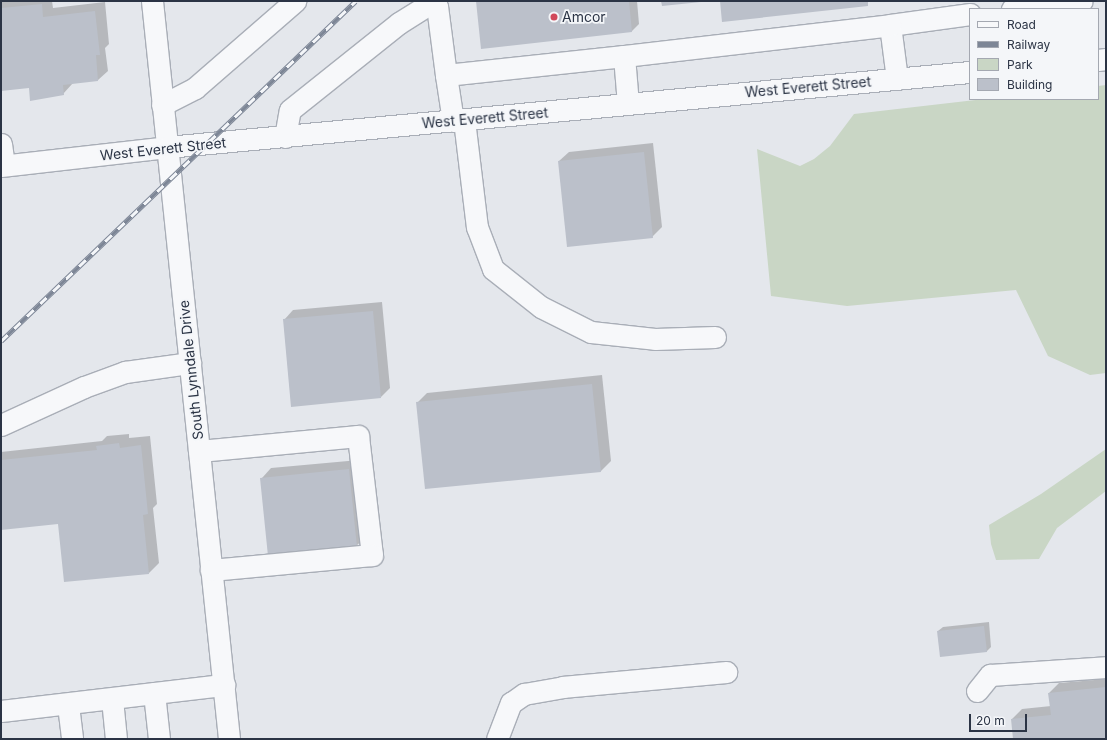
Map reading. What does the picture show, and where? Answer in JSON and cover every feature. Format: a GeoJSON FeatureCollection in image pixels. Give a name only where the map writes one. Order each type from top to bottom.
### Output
{"type":"FeatureCollection","features":[{"type":"Feature","properties":{"kind":"street","name":"South Lynndale Drive"},"geometry":{"type":"LineString","coordinates":[[152,1],[229,739]]}},
{"type":"Feature","properties":{"kind":"street"},"geometry":{"type":"LineString","coordinates":[[162,105],[196,88],[295,1]]}},
{"type":"Feature","properties":{"kind":"street"},"geometry":{"type":"LineString","coordinates":[[1021,8],[1082,1]]}},
{"type":"Feature","properties":{"kind":"street"},"geometry":{"type":"LineString","coordinates":[[285,137],[290,110],[399,23],[429,4],[437,6],[446,75],[459,120],[477,227],[493,269],[541,307],[591,332],[655,339],[715,337]]}},
{"type":"Feature","properties":{"kind":"street"},"geometry":{"type":"LineString","coordinates":[[446,75],[624,56],[890,25],[969,14]]}},
{"type":"Feature","properties":{"kind":"street"},"geometry":{"type":"LineString","coordinates":[[890,25],[897,79]]}},
{"type":"Feature","properties":{"kind":"street"},"geometry":{"type":"LineString","coordinates":[[624,56],[628,104]]}},
{"type":"Feature","properties":{"kind":"street","name":"West Everett Street"},"geometry":{"type":"LineString","coordinates":[[2,165],[167,147],[969,72]]}},
{"type":"Feature","properties":{"kind":"street"},"geometry":{"type":"LineString","coordinates":[[1,144],[2,165]]}},
{"type":"Feature","properties":{"kind":"street"},"geometry":{"type":"LineString","coordinates":[[1,425],[84,387],[125,372],[190,363]]}},
{"type":"Feature","properties":{"kind":"street"},"geometry":{"type":"LineString","coordinates":[[199,451],[358,436],[372,554],[212,570]]}},
{"type":"Feature","properties":{"kind":"street"},"geometry":{"type":"LineString","coordinates":[[977,691],[990,675],[1106,667]]}},
{"type":"Feature","properties":{"kind":"street"},"geometry":{"type":"LineString","coordinates":[[497,739],[511,703],[524,694],[562,687],[726,672]]}},
{"type":"Feature","properties":{"kind":"street"},"geometry":{"type":"LineString","coordinates":[[1,711],[68,705],[224,685]]}},
{"type":"Feature","properties":{"kind":"street"},"geometry":{"type":"LineString","coordinates":[[154,694],[159,739]]}},
{"type":"Feature","properties":{"kind":"street"},"geometry":{"type":"LineString","coordinates":[[112,699],[116,739]]}},
{"type":"Feature","properties":{"kind":"street"},"geometry":{"type":"LineString","coordinates":[[68,705],[72,739]]}},
{"type":"Feature","properties":{"kind":"green space"},"geometry":{"type":"Polygon","coordinates":[[[1106,85],[1106,373],[1090,375],[1048,356],[1016,290],[847,306],[771,296],[757,149],[800,166],[814,159],[830,146],[854,114],[975,100],[1099,100],[1099,86],[1106,85]]]}},
{"type":"Feature","properties":{"kind":"green space"},"geometry":{"type":"Polygon","coordinates":[[[1106,449],[1106,491],[1057,528],[1039,559],[996,560],[991,544],[989,525],[1041,494],[1106,449]]]}},
{"type":"Feature","properties":{"kind":"building","name":"Amcor"},"geometry":{"type":"Polygon","coordinates":[[[476,1],[629,1],[632,32],[481,49],[476,1]]]}},
{"type":"Feature","properties":{"kind":"building"},"geometry":{"type":"Polygon","coordinates":[[[661,1],[701,1],[701,2],[662,6],[661,1]]]}},
{"type":"Feature","properties":{"kind":"building"},"geometry":{"type":"Polygon","coordinates":[[[720,1],[868,1],[868,6],[722,22],[720,1]]]}},
{"type":"Feature","properties":{"kind":"building"},"geometry":{"type":"Polygon","coordinates":[[[42,4],[43,17],[95,11],[100,55],[96,55],[98,81],[63,85],[64,95],[30,101],[29,88],[1,91],[1,8],[42,4]]]}},
{"type":"Feature","properties":{"kind":"building"},"geometry":{"type":"Polygon","coordinates":[[[644,152],[653,238],[567,247],[558,161],[644,152]]]}},
{"type":"Feature","properties":{"kind":"building"},"geometry":{"type":"Polygon","coordinates":[[[373,311],[381,398],[291,407],[283,319],[373,311]]]}},
{"type":"Feature","properties":{"kind":"building"},"geometry":{"type":"Polygon","coordinates":[[[592,384],[601,472],[425,489],[416,402],[592,384]]]}},
{"type":"Feature","properties":{"kind":"building"},"geometry":{"type":"Polygon","coordinates":[[[119,443],[120,448],[141,445],[148,514],[143,515],[149,574],[64,582],[58,524],[1,530],[1,460],[97,450],[96,446],[119,443]]]}},
{"type":"Feature","properties":{"kind":"building"},"geometry":{"type":"Polygon","coordinates":[[[349,469],[357,547],[268,556],[260,478],[349,469]]]}},
{"type":"Feature","properties":{"kind":"building"},"geometry":{"type":"Polygon","coordinates":[[[984,626],[987,652],[940,657],[937,631],[984,626]]]}},
{"type":"Feature","properties":{"kind":"building"},"geometry":{"type":"Polygon","coordinates":[[[1106,687],[1106,739],[1013,739],[1011,719],[1051,715],[1048,693],[1106,687]]]}},
{"type":"Feature","properties":{"kind":"railway"},"geometry":{"type":"LineString","coordinates":[[1,341],[355,1]]}},
{"type":"Feature","properties":{"kind":"place","name":"Amcor"},"geometry":{"type":"Point","coordinates":[554,17]}}]}
